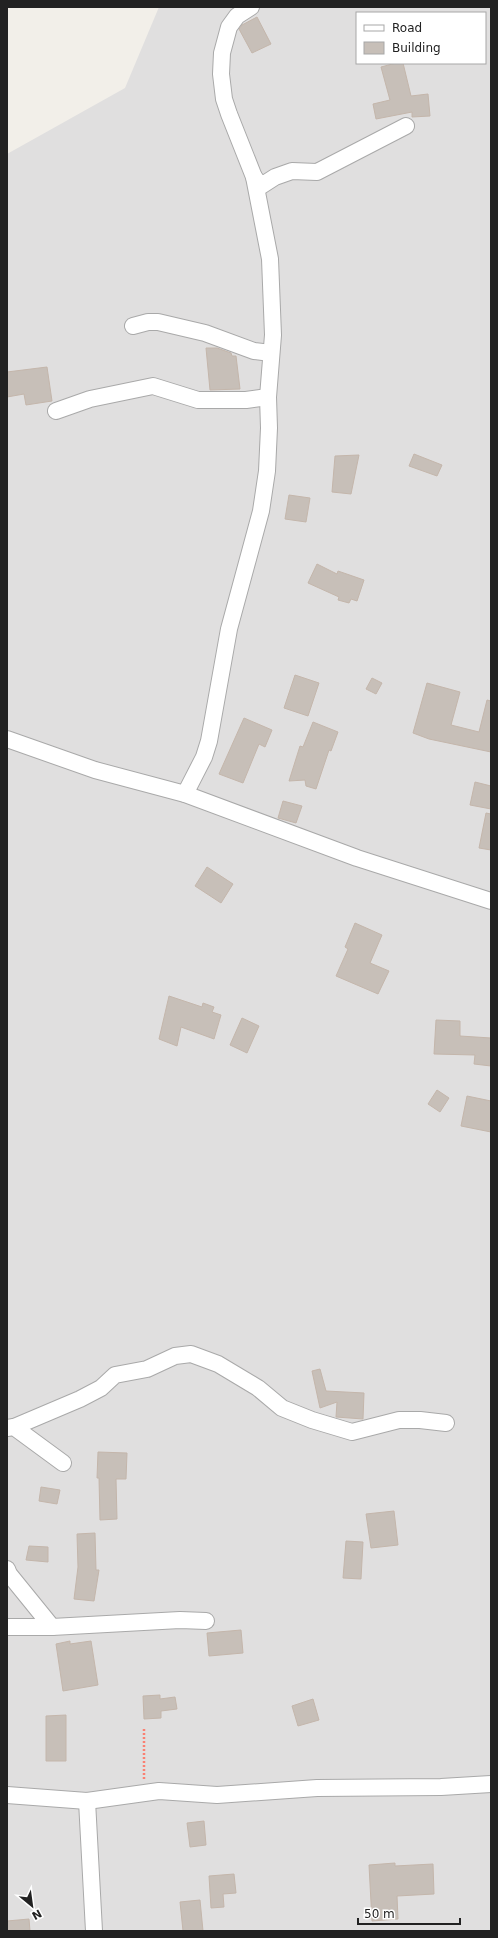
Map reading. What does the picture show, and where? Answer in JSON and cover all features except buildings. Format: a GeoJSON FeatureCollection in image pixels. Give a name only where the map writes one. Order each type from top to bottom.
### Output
{"type":"FeatureCollection","features":[{"type":"Feature","properties":{"kind":"street"},"geometry":{"type":"LineString","coordinates":[[185,794],[204,757],[209,741],[229,629],[261,512],[267,471],[269,428],[268,397],[273,335],[270,259],[254,177],[227,106],[221,74],[222,53],[229,28],[238,16],[251,7]]}},
{"type":"Feature","properties":{"kind":"street"},"geometry":{"type":"LineString","coordinates":[[254,177],[261,186],[275,177],[292,171],[317,172],[406,126]]}},
{"type":"Feature","properties":{"kind":"street"},"geometry":{"type":"LineString","coordinates":[[133,326],[148,322],[158,322],[205,333],[254,351],[271,354]]}},
{"type":"Feature","properties":{"kind":"street"},"geometry":{"type":"LineString","coordinates":[[56,411],[90,399],[153,386],[198,400],[246,400],[268,397]]}},
{"type":"Feature","properties":{"kind":"street"},"geometry":{"type":"LineString","coordinates":[[7,738],[95,770],[185,794],[364,860],[491,901]]}},
{"type":"Feature","properties":{"kind":"street"},"geometry":{"type":"LineString","coordinates":[[10,1427],[87,1395],[101,1388],[115,1375],[146,1369],[175,1356],[191,1354],[218,1364],[258,1388],[282,1408],[312,1420],[352,1432],[399,1420],[420,1420],[446,1423]]}},
{"type":"Feature","properties":{"kind":"street"},"geometry":{"type":"LineString","coordinates":[[10,1427],[63,1463]]}},
{"type":"Feature","properties":{"kind":"street"},"geometry":{"type":"LineString","coordinates":[[8,1573],[52,1627]]}},
{"type":"Feature","properties":{"kind":"street"},"geometry":{"type":"LineString","coordinates":[[7,1627],[52,1627],[180,1620],[206,1621]]}},
{"type":"Feature","properties":{"kind":"street"},"geometry":{"type":"LineString","coordinates":[[7,1796],[88,1801],[159,1791],[217,1795],[317,1788],[441,1787],[491,1784]]}},
{"type":"Feature","properties":{"kind":"street"},"geometry":{"type":"LineString","coordinates":[[88,1801],[94,1931]]}},
{"type":"Feature","properties":{"kind":"path"},"geometry":{"type":"LineString","coordinates":[[142,1793],[145,1763],[144,1728]]}},
{"type":"Feature","properties":{"kind":"shaded area"},"geometry":{"type":"Polygon","coordinates":[[[159,7],[491,7],[491,1931],[7,1931],[7,154],[125,88],[159,7]]]}}]}
